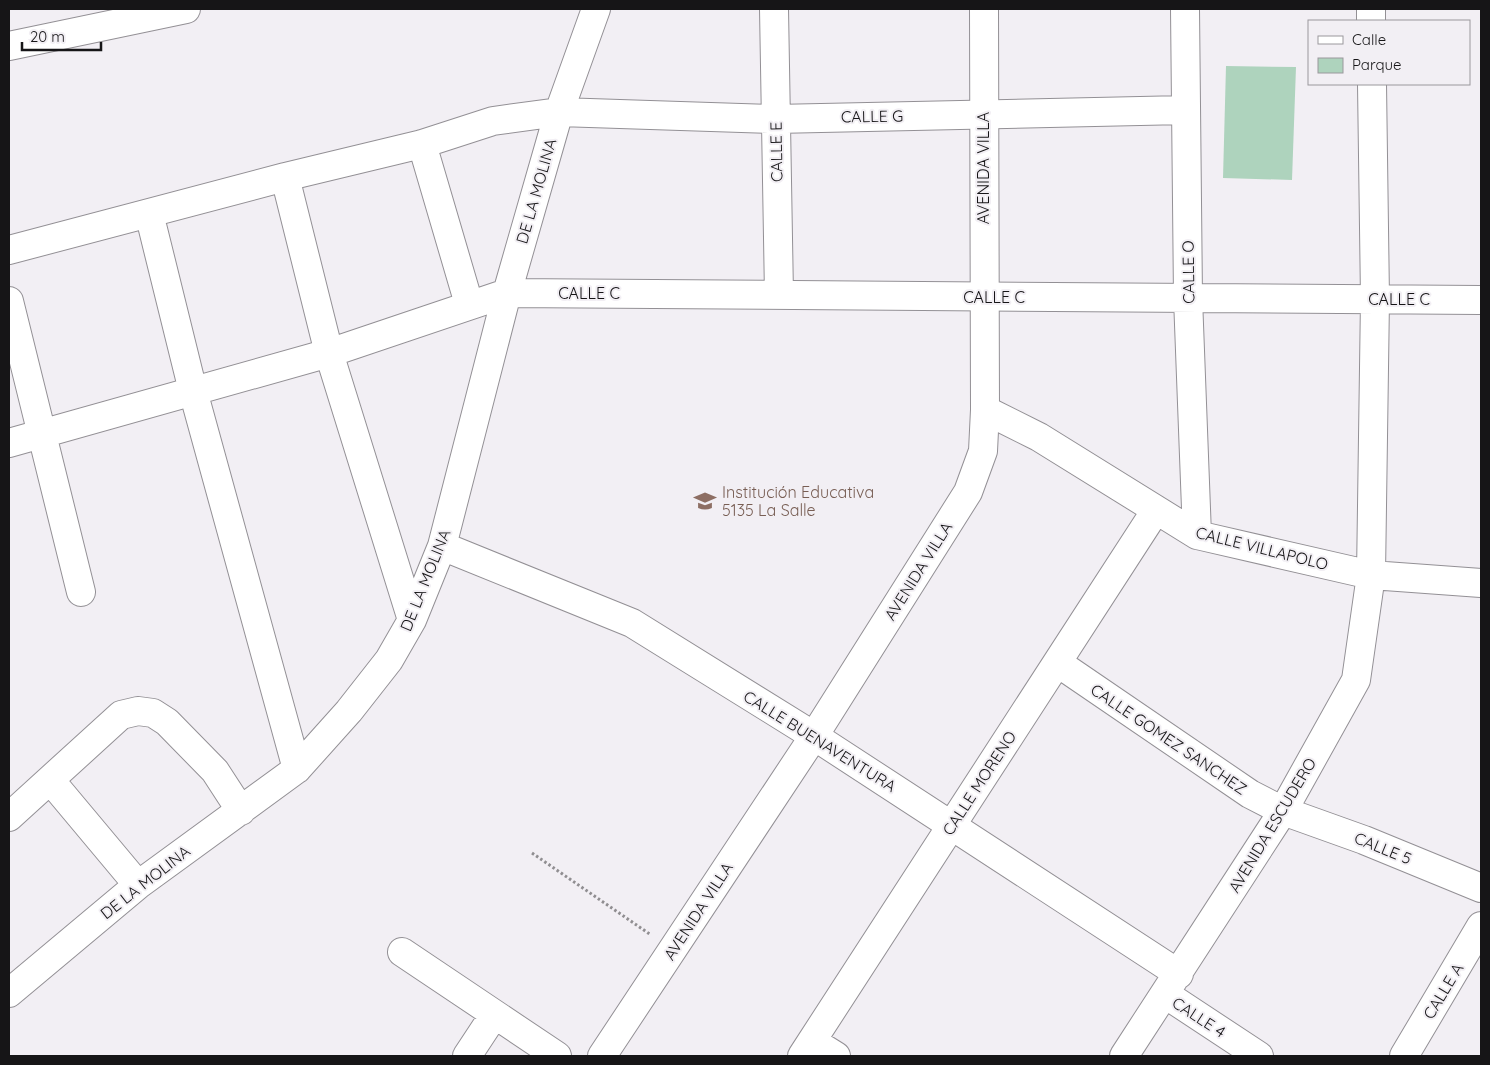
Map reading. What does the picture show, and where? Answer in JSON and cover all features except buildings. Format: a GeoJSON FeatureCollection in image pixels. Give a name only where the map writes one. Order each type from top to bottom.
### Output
{"type":"FeatureCollection","features":[{"type":"Feature","properties":{"kind":"street"},"geometry":{"type":"LineString","coordinates":[[9,46],[186,9]]}},
{"type":"Feature","properties":{"kind":"street","name":"DE LA MOLINA"},"geometry":{"type":"LineString","coordinates":[[9,993],[138,884],[297,769],[349,711],[389,660],[412,620],[442,546],[507,293],[559,112],[596,9]]}},
{"type":"Feature","properties":{"kind":"street","name":"CALLE E"},"geometry":{"type":"LineString","coordinates":[[774,9],[779,295]]}},
{"type":"Feature","properties":{"kind":"street","name":"AVENIDA VILLA"},"geometry":{"type":"LineString","coordinates":[[602,1056],[814,736],[968,492],[983,451],[985,410],[984,9]]}},
{"type":"Feature","properties":{"kind":"street","name":"CALLE O"},"geometry":{"type":"LineString","coordinates":[[1185,9],[1188,298],[1197,535]]}},
{"type":"Feature","properties":{"kind":"street","name":"AVENIDA ESCUDERO"},"geometry":{"type":"LineString","coordinates":[[1124,1056],[1283,812],[1356,680],[1371,575],[1375,299],[1372,85]]}},
{"type":"Feature","properties":{"kind":"street","name":"CALLE G"},"geometry":{"type":"LineString","coordinates":[[9,250],[285,177],[422,144],[493,120],[559,112],[775,118],[1185,110]]}},
{"type":"Feature","properties":{"kind":"street"},"geometry":{"type":"LineString","coordinates":[[422,144],[470,304]]}},
{"type":"Feature","properties":{"kind":"street"},"geometry":{"type":"LineString","coordinates":[[285,177],[328,353],[412,620]]}},
{"type":"Feature","properties":{"kind":"street"},"geometry":{"type":"LineString","coordinates":[[149,213],[193,391],[297,769]]}},
{"type":"Feature","properties":{"kind":"street","name":"CALLE C"},"geometry":{"type":"LineString","coordinates":[[9,443],[328,353],[507,293],[1481,300]]}},
{"type":"Feature","properties":{"kind":"street"},"geometry":{"type":"LineString","coordinates":[[9,301],[43,432],[81,592]]}},
{"type":"Feature","properties":{"kind":"street","name":"CALLE VILLAPOLO"},"geometry":{"type":"LineString","coordinates":[[985,410],[1040,437],[1197,535],[1371,575],[1481,583]]}},
{"type":"Feature","properties":{"kind":"street","name":"CALLE MORENO"},"geometry":{"type":"LineString","coordinates":[[807,1048],[1156,510]]}},
{"type":"Feature","properties":{"kind":"street","name":"CALLE BUENAVENTURA"},"geometry":{"type":"LineString","coordinates":[[442,546],[632,623],[814,736],[952,825],[1172,984]]}},
{"type":"Feature","properties":{"kind":"street","name":"CALLE GOMEZ SANCHEZ"},"geometry":{"type":"LineString","coordinates":[[1058,663],[1250,794],[1283,812]]}},
{"type":"Feature","properties":{"kind":"street"},"geometry":{"type":"LineString","coordinates":[[9,817],[121,716],[138,710],[153,713],[167,722],[215,771],[241,811]]}},
{"type":"Feature","properties":{"kind":"street"},"geometry":{"type":"LineString","coordinates":[[51,781],[138,884]]}},
{"type":"Feature","properties":{"kind":"street","name":"CALLE 5"},"geometry":{"type":"LineString","coordinates":[[1283,812],[1364,840],[1481,888]]}},
{"type":"Feature","properties":{"kind":"street","name":"CALLE A"},"geometry":{"type":"LineString","coordinates":[[1404,1056],[1481,926]]}},
{"type":"Feature","properties":{"kind":"street"},"geometry":{"type":"LineString","coordinates":[[402,952],[557,1056]]}},
{"type":"Feature","properties":{"kind":"street","name":"CALLE 4"},"geometry":{"type":"LineString","coordinates":[[1172,984],[1259,1056]]}},
{"type":"Feature","properties":{"kind":"street"},"geometry":{"type":"LineString","coordinates":[[467,1056],[494,1015]]}},
{"type":"Feature","properties":{"kind":"street"},"geometry":{"type":"LineString","coordinates":[[807,1048],[836,1056]]}},
{"type":"Feature","properties":{"kind":"path"},"geometry":{"type":"LineString","coordinates":[[532,853],[672,950]]}},
{"type":"Feature","properties":{"kind":"green space"},"geometry":{"type":"Polygon","coordinates":[[[1226,66],[1296,67],[1292,180],[1223,178],[1226,66]]]}},
{"type":"Feature","properties":{"kind":"place","name":"Institución Educativa 5135 La Salle"},"geometry":{"type":"Point","coordinates":[705,501]}}]}
